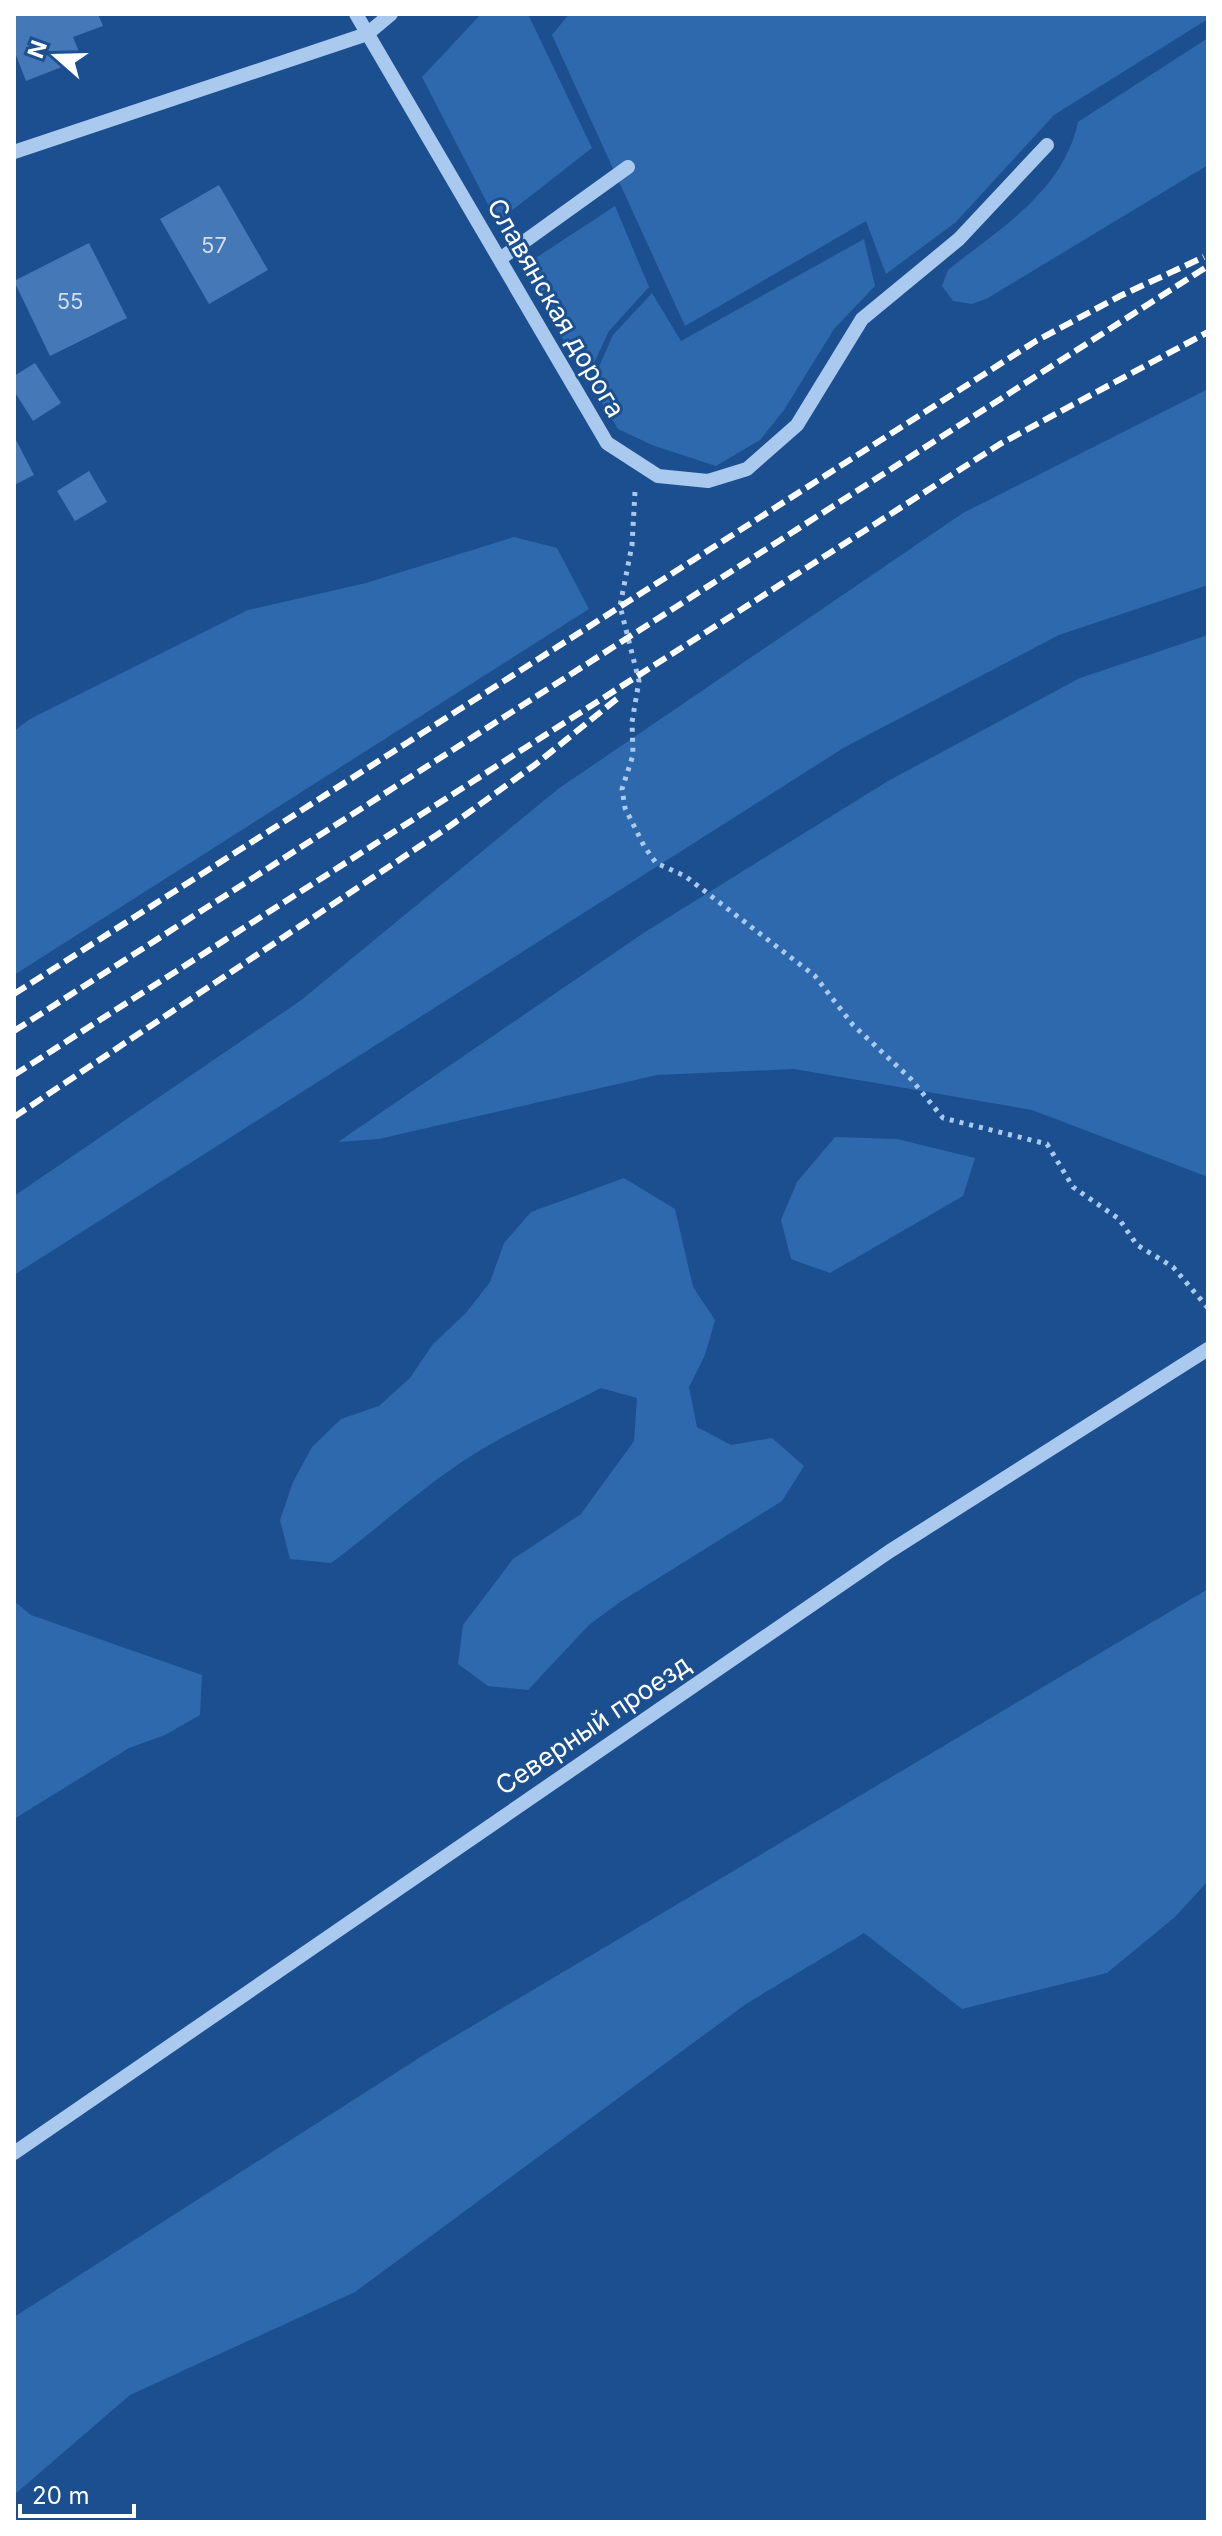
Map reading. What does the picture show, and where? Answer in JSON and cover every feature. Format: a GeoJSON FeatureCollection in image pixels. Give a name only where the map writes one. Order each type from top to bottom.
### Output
{"type":"FeatureCollection","features":[{"type":"Feature","properties":{"kind":"street","name":"Славянская дорога"},"geometry":{"type":"LineString","coordinates":[[356,14],[607,443],[658,476],[708,481],[747,469],[797,425],[862,319],[959,239],[1047,145]]}},
{"type":"Feature","properties":{"kind":"street"},"geometry":{"type":"LineString","coordinates":[[14,152],[367,34],[391,14]]}},
{"type":"Feature","properties":{"kind":"street"},"geometry":{"type":"LineString","coordinates":[[500,259],[628,167]]}},
{"type":"Feature","properties":{"kind":"street","name":"Северный проезд"},"geometry":{"type":"LineString","coordinates":[[14,2153],[890,1551],[1208,1349]]}},
{"type":"Feature","properties":{"kind":"path"},"geometry":{"type":"LineString","coordinates":[[627,455],[636,495],[632,545],[620,606],[639,681],[632,722],[633,755],[622,789],[625,808],[644,846],[656,863],[685,876],[815,976],[853,1025],[911,1079],[943,1118],[1047,1144],[1073,1187],[1119,1219],[1137,1245],[1173,1267],[1208,1308]]}},
{"type":"Feature","properties":{"kind":"shaded area"},"geometry":{"type":"Polygon","coordinates":[[[481,14],[528,14],[592,148],[497,222],[422,77],[481,14]]]}},
{"type":"Feature","properties":{"kind":"shaded area"},"geometry":{"type":"Polygon","coordinates":[[[569,14],[1208,14],[1208,19],[1054,115],[956,222],[886,274],[866,221],[685,326],[552,35],[569,14]]]}},
{"type":"Feature","properties":{"kind":"shaded area"},"geometry":{"type":"Polygon","coordinates":[[[1208,38],[1208,165],[988,298],[972,304],[953,301],[942,286],[948,270],[1008,223],[1044,189],[1059,169],[1078,122],[1208,38]]]}},
{"type":"Feature","properties":{"kind":"shaded area"},"geometry":{"type":"Polygon","coordinates":[[[615,206],[649,287],[609,331],[586,380],[522,267],[615,206]]]}},
{"type":"Feature","properties":{"kind":"shaded area"},"geometry":{"type":"Polygon","coordinates":[[[864,239],[875,286],[834,329],[784,410],[760,440],[716,466],[652,445],[618,429],[591,385],[613,335],[652,293],[681,341],[864,239]]]}},
{"type":"Feature","properties":{"kind":"shaded area"},"geometry":{"type":"Polygon","coordinates":[[[1208,389],[1208,585],[1059,635],[845,747],[14,1275],[14,1196],[300,1001],[558,789],[963,513],[1208,389]]]}},
{"type":"Feature","properties":{"kind":"shaded area"},"geometry":{"type":"Polygon","coordinates":[[[514,537],[557,548],[589,609],[14,975],[14,731],[30,719],[248,610],[366,583],[514,537]]]}},
{"type":"Feature","properties":{"kind":"shaded area"},"geometry":{"type":"Polygon","coordinates":[[[1208,635],[1208,1177],[1032,1110],[794,1069],[657,1075],[379,1139],[338,1142],[645,932],[888,781],[1080,678],[1208,635]]]}},
{"type":"Feature","properties":{"kind":"shaded area"},"geometry":{"type":"Polygon","coordinates":[[[835,1137],[897,1139],[975,1158],[963,1196],[830,1273],[791,1259],[781,1220],[797,1182],[835,1137]]]}},
{"type":"Feature","properties":{"kind":"shaded area"},"geometry":{"type":"Polygon","coordinates":[[[624,1178],[675,1209],[693,1287],[715,1320],[705,1355],[689,1387],[697,1427],[731,1445],[772,1438],[804,1466],[782,1501],[620,1602],[589,1625],[528,1690],[488,1686],[458,1664],[463,1625],[513,1559],[581,1514],[634,1441],[637,1398],[601,1388],[505,1436],[437,1479],[331,1563],[290,1559],[280,1520],[293,1482],[312,1447],[341,1419],[379,1406],[410,1378],[433,1344],[466,1313],[490,1282],[504,1243],[531,1212],[624,1178]]]}},
{"type":"Feature","properties":{"kind":"shaded area"},"geometry":{"type":"Polygon","coordinates":[[[1208,1589],[1208,1881],[1175,1917],[1107,1973],[962,2009],[864,1933],[746,2004],[355,2292],[130,2395],[14,2495],[14,2317],[430,2051],[1208,1589]]]}},
{"type":"Feature","properties":{"kind":"shaded area"},"geometry":{"type":"Polygon","coordinates":[[[14,1601],[31,1615],[202,1675],[200,1715],[165,1735],[129,1748],[14,1819],[14,1601]]]}},
{"type":"Feature","properties":{"kind":"building"},"geometry":{"type":"Polygon","coordinates":[[[14,14],[98,14],[103,26],[73,37],[82,59],[26,81],[14,50],[14,14]]]}},
{"type":"Feature","properties":{"kind":"building"},"geometry":{"type":"Polygon","coordinates":[[[219,185],[268,270],[209,304],[160,219],[219,185]]]}},
{"type":"Feature","properties":{"kind":"building"},"geometry":{"type":"Polygon","coordinates":[[[89,243],[127,318],[50,356],[14,281],[89,243]]]}},
{"type":"Feature","properties":{"kind":"building"},"geometry":{"type":"Polygon","coordinates":[[[35,363],[61,403],[33,421],[14,391],[14,376],[35,363]]]}},
{"type":"Feature","properties":{"kind":"building"},"geometry":{"type":"Polygon","coordinates":[[[14,436],[34,475],[14,485],[14,436]]]}},
{"type":"Feature","properties":{"kind":"building"},"geometry":{"type":"Polygon","coordinates":[[[89,471],[107,502],[75,521],[57,491],[89,471]]]}},
{"type":"Feature","properties":{"kind":"railway"},"geometry":{"type":"LineString","coordinates":[[14,994],[1036,341],[1120,296],[1204,257]]}},
{"type":"Feature","properties":{"kind":"railway"},"geometry":{"type":"LineString","coordinates":[[14,1031],[1208,266]]}},
{"type":"Feature","properties":{"kind":"railway"},"geometry":{"type":"LineString","coordinates":[[14,1075],[1000,444],[1208,332]]}},
{"type":"Feature","properties":{"kind":"railway"},"geometry":{"type":"LineString","coordinates":[[14,1117],[450,826],[536,764],[618,698]]}}]}
